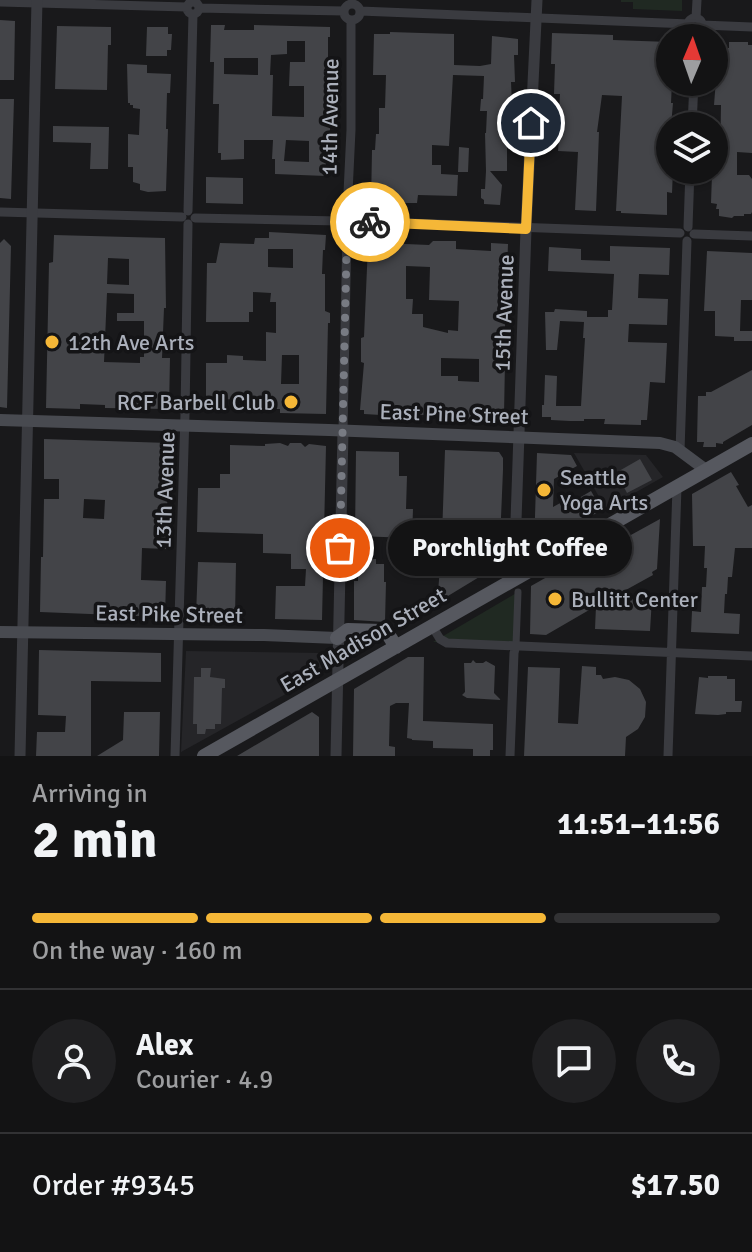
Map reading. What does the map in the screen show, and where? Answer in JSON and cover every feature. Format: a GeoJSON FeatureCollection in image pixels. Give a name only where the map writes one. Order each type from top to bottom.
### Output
{"type":"FeatureCollection","features":[{"type":"Feature","properties":{"kind":"main road","name":"East Pine Street"},"geometry":{"type":"LineString","coordinates":[[0,420],[660,443],[680,451],[706,470]]}},
{"type":"Feature","properties":{"kind":"main road","name":"East Madison Street"},"geometry":{"type":"LineString","coordinates":[[204,756],[432,626],[516,585],[752,444]]}},
{"type":"Feature","properties":{"kind":"main road"},"geometry":{"type":"LineString","coordinates":[[337,638],[348,630],[381,631],[388,634],[396,647]]}},
{"type":"Feature","properties":{"kind":"main road","name":"East Pike Street"},"geometry":{"type":"LineString","coordinates":[[0,632],[337,638]]}},
{"type":"Feature","properties":{"kind":"street","name":"15th Avenue"},"geometry":{"type":"LineString","coordinates":[[510,756],[516,645],[526,229],[537,0]]}},
{"type":"Feature","properties":{"kind":"street"},"geometry":{"type":"LineString","coordinates":[[695,24],[697,0]]}},
{"type":"Feature","properties":{"kind":"street"},"geometry":{"type":"LineString","coordinates":[[0,2],[344,11]]}},
{"type":"Feature","properties":{"kind":"street"},"geometry":{"type":"LineString","coordinates":[[20,756],[37,2]]}},
{"type":"Feature","properties":{"kind":"street"},"geometry":{"type":"LineString","coordinates":[[352,2],[360,11],[359,17],[351,20],[344,11],[345,6],[352,2]]}},
{"type":"Feature","properties":{"kind":"street","name":"13th Avenue"},"geometry":{"type":"LineString","coordinates":[[175,756],[193,6]]}},
{"type":"Feature","properties":{"kind":"street"},"geometry":{"type":"LineString","coordinates":[[360,11],[656,25]]}},
{"type":"Feature","properties":{"kind":"street","name":"14th Avenue"},"geometry":{"type":"LineString","coordinates":[[336,756],[351,20]]}},
{"type":"Feature","properties":{"kind":"street"},"geometry":{"type":"LineString","coordinates":[[728,27],[752,27]]}},
{"type":"Feature","properties":{"kind":"street"},"geometry":{"type":"LineString","coordinates":[[680,451],[689,184]]}},
{"type":"Feature","properties":{"kind":"street"},"geometry":{"type":"LineString","coordinates":[[0,212],[752,236]]}},
{"type":"Feature","properties":{"kind":"street"},"geometry":{"type":"LineString","coordinates":[[668,756],[677,487]]}},
{"type":"Feature","properties":{"kind":"street"},"geometry":{"type":"LineString","coordinates":[[432,626],[440,639],[447,643],[752,656]]}},
{"type":"Feature","properties":{"kind":"shaded area"},"geometry":{"type":"Polygon","coordinates":[[[621,0],[682,0],[682,11],[633,9],[633,2],[621,0]]]}},
{"type":"Feature","properties":{"kind":"shaded area"},"geometry":{"type":"Polygon","coordinates":[[[574,453],[646,455],[663,477],[606,509],[574,453]]]}},
{"type":"Feature","properties":{"kind":"shaded area"},"geometry":{"type":"Polygon","coordinates":[[[518,592],[516,645],[433,642],[518,592]]]}},
{"type":"Feature","properties":{"kind":"shaded area"},"geometry":{"type":"Polygon","coordinates":[[[186,651],[321,653],[322,674],[181,752],[186,651]]]}},
{"type":"Feature","properties":{"kind":"building"},"geometry":{"type":"Polygon","coordinates":[[[0,20],[15,21],[14,80],[0,80],[0,20]]]}},
{"type":"Feature","properties":{"kind":"building"},"geometry":{"type":"Polygon","coordinates":[[[211,25],[225,25],[224,30],[254,30],[254,25],[330,27],[330,138],[326,138],[326,176],[275,174],[273,140],[244,140],[244,159],[221,160],[221,153],[218,153],[219,104],[213,104],[214,62],[210,62],[211,25]],[[287,41],[287,54],[271,55],[272,116],[304,117],[304,86],[289,86],[290,62],[305,62],[305,41],[287,41]],[[224,58],[224,74],[258,75],[258,58],[224,58]],[[286,140],[284,161],[309,162],[309,141],[286,140]]]}},
{"type":"Feature","properties":{"kind":"building"},"geometry":{"type":"Polygon","coordinates":[[[57,26],[111,27],[107,90],[55,89],[57,26]]]}},
{"type":"Feature","properties":{"kind":"building"},"geometry":{"type":"Polygon","coordinates":[[[147,27],[168,27],[168,34],[172,34],[171,50],[167,50],[167,56],[146,56],[147,27]]]}},
{"type":"Feature","properties":{"kind":"building"},"geometry":{"type":"Polygon","coordinates":[[[552,33],[613,35],[613,40],[656,42],[656,96],[671,96],[673,103],[672,112],[656,112],[656,184],[672,184],[672,193],[667,192],[667,215],[616,211],[622,96],[602,95],[597,132],[596,211],[575,210],[578,152],[558,151],[560,94],[554,94],[555,64],[551,64],[552,33]]]}},
{"type":"Feature","properties":{"kind":"building"},"geometry":{"type":"Polygon","coordinates":[[[374,34],[454,34],[454,65],[491,64],[492,36],[518,39],[518,55],[514,55],[515,82],[511,82],[512,104],[508,108],[510,139],[507,171],[490,171],[502,185],[500,205],[484,204],[481,198],[486,171],[487,111],[480,111],[484,76],[453,75],[449,146],[432,145],[432,165],[441,165],[441,174],[458,175],[457,196],[418,195],[417,203],[371,203],[372,150],[375,150],[376,134],[379,134],[379,108],[385,108],[386,75],[373,75],[374,34]]]}},
{"type":"Feature","properties":{"kind":"building"},"geometry":{"type":"Polygon","coordinates":[[[729,42],[748,42],[752,45],[752,153],[737,152],[737,175],[749,175],[752,179],[752,212],[732,218],[719,216],[717,204],[711,203],[712,184],[728,184],[728,112],[721,112],[721,105],[714,105],[715,96],[728,96],[729,42]]]}},
{"type":"Feature","properties":{"kind":"building"},"geometry":{"type":"Polygon","coordinates":[[[127,64],[147,65],[147,73],[171,74],[170,93],[167,93],[166,191],[140,190],[140,184],[133,182],[133,167],[128,167],[128,134],[139,135],[140,109],[128,103],[127,64]]]}},
{"type":"Feature","properties":{"kind":"building"},"geometry":{"type":"Polygon","coordinates":[[[0,99],[14,99],[11,199],[0,198],[0,99]]]}},
{"type":"Feature","properties":{"kind":"building"},"geometry":{"type":"Polygon","coordinates":[[[53,126],[109,127],[108,169],[90,169],[91,143],[53,142],[53,126]]]}},
{"type":"Feature","properties":{"kind":"building"},"geometry":{"type":"Polygon","coordinates":[[[459,147],[469,148],[468,172],[458,172],[459,147]]]}},
{"type":"Feature","properties":{"kind":"building"},"geometry":{"type":"Polygon","coordinates":[[[206,177],[243,178],[243,204],[206,203],[206,177]]]}},
{"type":"Feature","properties":{"kind":"building"},"geometry":{"type":"Polygon","coordinates":[[[269,232],[326,235],[322,274],[325,274],[325,311],[330,313],[330,323],[326,414],[280,413],[280,409],[265,409],[265,400],[206,399],[206,363],[227,363],[227,355],[243,356],[243,360],[266,361],[266,332],[276,333],[276,302],[270,302],[271,293],[253,292],[253,312],[249,312],[249,322],[206,322],[207,263],[216,263],[220,243],[254,244],[255,238],[269,238],[269,232]],[[268,249],[268,267],[293,268],[293,249],[268,249]],[[282,355],[281,384],[299,384],[299,355],[282,355]]]}},
{"type":"Feature","properties":{"kind":"building"},"geometry":{"type":"Polygon","coordinates":[[[54,235],[165,238],[166,308],[162,358],[170,358],[169,409],[105,408],[105,405],[80,404],[80,409],[46,408],[49,263],[53,262],[54,235]],[[108,258],[107,284],[129,285],[129,259],[108,258]],[[107,293],[104,362],[140,363],[140,357],[144,357],[144,321],[117,321],[117,313],[134,313],[134,294],[107,293]]]}},
{"type":"Feature","properties":{"kind":"building"},"geometry":{"type":"Polygon","coordinates":[[[4,239],[11,246],[7,408],[0,407],[0,243],[4,239]]]}},
{"type":"Feature","properties":{"kind":"building"},"geometry":{"type":"Polygon","coordinates":[[[433,241],[456,241],[456,249],[491,251],[491,243],[508,244],[507,271],[499,270],[498,306],[505,306],[505,332],[509,332],[504,415],[499,420],[477,422],[471,417],[466,421],[462,417],[431,409],[429,416],[417,414],[415,417],[364,414],[364,410],[360,410],[364,363],[361,362],[361,338],[364,337],[368,245],[429,245],[433,241]],[[406,266],[406,299],[413,299],[412,314],[423,314],[423,327],[448,333],[448,330],[458,331],[459,301],[429,300],[430,267],[406,266]],[[441,358],[441,376],[458,376],[458,381],[479,382],[479,359],[441,358]]]}},
{"type":"Feature","properties":{"kind":"building"},"geometry":{"type":"Polygon","coordinates":[[[610,246],[670,248],[669,275],[639,274],[638,298],[668,299],[667,325],[629,324],[628,342],[667,343],[665,383],[650,382],[647,420],[641,420],[641,425],[604,424],[605,419],[570,421],[542,417],[545,375],[557,376],[556,406],[581,406],[585,338],[584,322],[560,321],[557,350],[546,350],[545,312],[554,312],[555,309],[587,311],[587,317],[608,317],[608,310],[612,310],[614,274],[548,271],[549,247],[581,249],[581,260],[610,261],[610,246]]]}},
{"type":"Feature","properties":{"kind":"building"},"geometry":{"type":"Polygon","coordinates":[[[707,251],[752,253],[752,300],[741,300],[740,331],[752,331],[752,341],[734,341],[734,337],[715,336],[715,311],[704,311],[707,251]]]}},
{"type":"Feature","properties":{"kind":"building"},"geometry":{"type":"Polygon","coordinates":[[[752,370],[752,425],[723,444],[703,447],[704,442],[697,442],[698,396],[706,396],[706,392],[752,370]]]}},
{"type":"Feature","properties":{"kind":"building"},"geometry":{"type":"Polygon","coordinates":[[[44,439],[169,443],[166,549],[142,548],[141,580],[166,581],[165,617],[40,612],[44,499],[59,499],[59,479],[44,479],[44,439]],[[84,499],[83,518],[104,519],[105,500],[84,499]]]}},
{"type":"Feature","properties":{"kind":"building"},"geometry":{"type":"Polygon","coordinates":[[[280,443],[288,446],[290,443],[301,443],[305,447],[309,444],[326,446],[322,620],[275,619],[276,586],[305,586],[306,569],[291,569],[291,554],[263,553],[263,534],[197,532],[198,488],[220,488],[220,474],[230,474],[230,445],[280,443]]]}},
{"type":"Feature","properties":{"kind":"building"},"geometry":{"type":"Polygon","coordinates":[[[445,450],[499,452],[503,458],[503,470],[499,565],[443,599],[438,593],[445,536],[442,536],[445,450]]]}},
{"type":"Feature","properties":{"kind":"building"},"geometry":{"type":"Polygon","coordinates":[[[356,451],[399,452],[399,476],[407,476],[406,509],[413,509],[412,538],[355,536],[356,451]]]}},
{"type":"Feature","properties":{"kind":"building"},"geometry":{"type":"Polygon","coordinates":[[[537,453],[571,455],[577,466],[554,479],[553,507],[571,497],[574,501],[591,491],[602,510],[534,548],[537,453]]]}},
{"type":"Feature","properties":{"kind":"building"},"geometry":{"type":"Polygon","coordinates":[[[640,459],[652,480],[627,493],[617,474],[640,459]]]}},
{"type":"Feature","properties":{"kind":"building"},"geometry":{"type":"Polygon","coordinates":[[[731,472],[748,507],[752,505],[752,548],[735,548],[732,577],[728,577],[725,594],[724,613],[740,614],[739,634],[691,632],[692,611],[701,612],[707,568],[704,568],[705,546],[693,546],[692,494],[731,472]]]}},
{"type":"Feature","properties":{"kind":"building"},"geometry":{"type":"Polygon","coordinates":[[[660,519],[657,569],[652,572],[653,575],[615,596],[652,598],[650,631],[595,629],[596,606],[546,635],[530,634],[531,586],[607,543],[609,547],[660,519]]]}},
{"type":"Feature","properties":{"kind":"building"},"geometry":{"type":"Polygon","coordinates":[[[358,559],[376,559],[376,564],[384,564],[385,622],[354,620],[354,581],[358,581],[358,559]]]}},
{"type":"Feature","properties":{"kind":"building"},"geometry":{"type":"Polygon","coordinates":[[[198,562],[236,563],[235,617],[196,616],[198,562]]]}},
{"type":"Feature","properties":{"kind":"building"},"geometry":{"type":"Polygon","coordinates":[[[39,650],[161,653],[161,682],[91,681],[91,756],[36,756],[37,732],[65,732],[66,716],[38,715],[39,650]]]}},
{"type":"Feature","properties":{"kind":"building"},"geometry":{"type":"Polygon","coordinates":[[[408,657],[424,657],[423,721],[493,724],[493,750],[490,750],[490,756],[473,756],[473,749],[433,748],[433,741],[407,738],[409,703],[396,703],[390,706],[389,746],[395,747],[395,756],[353,756],[354,689],[408,657]]]}},
{"type":"Feature","properties":{"kind":"building"},"geometry":{"type":"Polygon","coordinates":[[[473,660],[476,663],[486,661],[495,666],[494,693],[501,700],[462,695],[465,692],[464,663],[473,660]]]}},
{"type":"Feature","properties":{"kind":"building"},"geometry":{"type":"Polygon","coordinates":[[[582,666],[596,667],[596,675],[601,675],[603,679],[615,677],[629,680],[640,689],[646,702],[645,717],[638,729],[626,737],[625,756],[524,756],[528,667],[560,668],[558,723],[578,724],[582,666]]]}},
{"type":"Feature","properties":{"kind":"building"},"geometry":{"type":"Polygon","coordinates":[[[201,668],[211,668],[210,677],[225,679],[225,688],[222,688],[221,724],[215,724],[215,729],[206,729],[205,734],[197,734],[197,724],[193,724],[194,677],[201,677],[201,668]]]}},
{"type":"Feature","properties":{"kind":"building"},"geometry":{"type":"Polygon","coordinates":[[[699,677],[735,679],[735,701],[742,701],[741,712],[695,714],[699,677]]]}},
{"type":"Feature","properties":{"kind":"building"},"geometry":{"type":"Polygon","coordinates":[[[124,712],[160,712],[159,756],[97,756],[123,740],[124,712]]]}},
{"type":"Feature","properties":{"kind":"building"},"geometry":{"type":"Polygon","coordinates":[[[312,712],[319,717],[319,756],[237,756],[312,712]]]}},
{"type":"Feature","properties":{"kind":"way so far"},"geometry":{"type":"LineString","coordinates":[[340,548],[347,229],[352,227],[354,221],[370,222]]}},
{"type":"Feature","properties":{"kind":"place","name":"12th Ave Arts"},"geometry":{"type":"Point","coordinates":[52,342]}},
{"type":"Feature","properties":{"kind":"place","name":"RCF Barbell Club"},"geometry":{"type":"Point","coordinates":[291,402]}},
{"type":"Feature","properties":{"kind":"place","name":"Seattle Yoga Arts"},"geometry":{"type":"Point","coordinates":[544,490]}},
{"type":"Feature","properties":{"kind":"place","name":"Porchlight Coffee"},"geometry":{"type":"Point","coordinates":[340,548]}},
{"type":"Feature","properties":{"kind":"place","name":"Bullitt Center"},"geometry":{"type":"Point","coordinates":[555,599]}},
{"type":"Feature","properties":{"kind":"route"},"geometry":{"type":"LineString","coordinates":[[370,222],[526,229],[531,123]]}}]}
